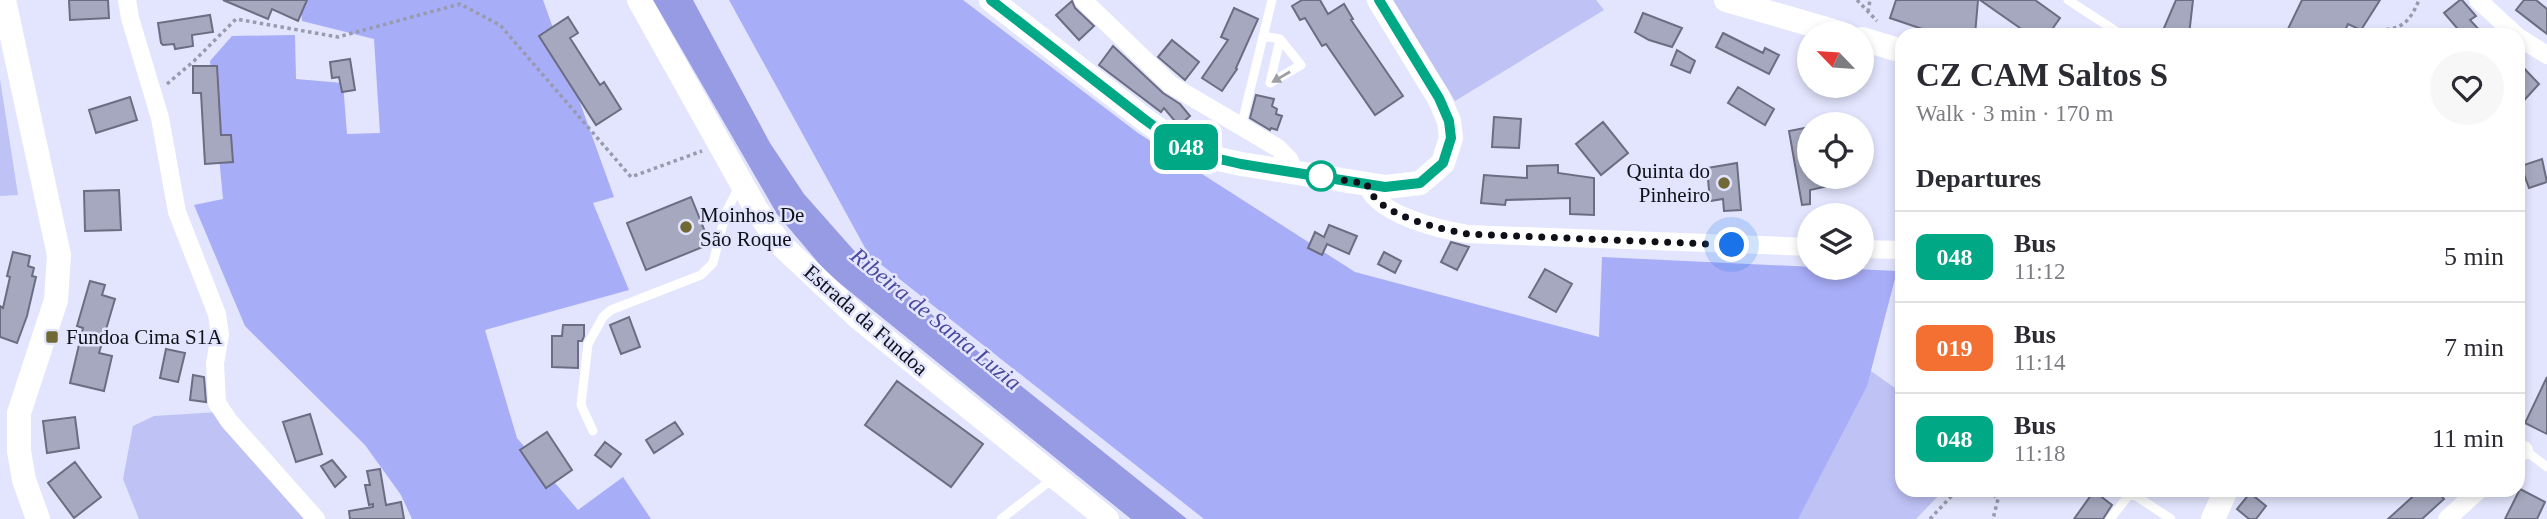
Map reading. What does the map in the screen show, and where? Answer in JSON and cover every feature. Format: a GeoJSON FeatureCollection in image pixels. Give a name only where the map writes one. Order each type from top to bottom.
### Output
{"type":"FeatureCollection","features":[{"type":"Feature","properties":{"kind":"main road"},"geometry":{"type":"LineString","coordinates":[[4,0],[59,255],[56,300],[19,413],[22,470],[38,519]]}},
{"type":"Feature","properties":{"kind":"main road","name":"Estrada da Fundoa"},"geometry":{"type":"LineString","coordinates":[[639,0],[741,182],[780,244],[860,319],[1107,519]]}},
{"type":"Feature","properties":{"kind":"main road"},"geometry":{"type":"LineString","coordinates":[[991,0],[1144,119],[1177,143],[1202,155],[1385,187],[1420,183],[1443,163],[1451,138],[1449,121],[1439,98],[1379,0]]}},
{"type":"Feature","properties":{"kind":"main road"},"geometry":{"type":"LineString","coordinates":[[1726,0],[1771,7],[1808,21]]}},
{"type":"Feature","properties":{"kind":"main road"},"geometry":{"type":"LineString","coordinates":[[1874,43],[1895,49]]}},
{"type":"Feature","properties":{"kind":"main road"},"geometry":{"type":"LineString","coordinates":[[2213,519],[2223,497]]}},
{"type":"Feature","properties":{"kind":"street"},"geometry":{"type":"LineString","coordinates":[[127,0],[154,94],[177,212],[217,314],[220,335],[215,363],[217,403],[229,421],[316,519]]}},
{"type":"Feature","properties":{"kind":"street"},"geometry":{"type":"LineString","coordinates":[[1083,0],[1171,85],[1278,148],[1289,159],[1295,172]]}},
{"type":"Feature","properties":{"kind":"street"},"geometry":{"type":"LineString","coordinates":[[2478,0],[2508,28]]}},
{"type":"Feature","properties":{"kind":"street"},"geometry":{"type":"LineString","coordinates":[[2525,41],[2547,55]]}},
{"type":"Feature","properties":{"kind":"street"},"geometry":{"type":"LineString","coordinates":[[1367,184],[1373,197],[1417,222],[1468,234],[1797,247]]}},
{"type":"Feature","properties":{"kind":"street"},"geometry":{"type":"LineString","coordinates":[[1874,249],[1895,250]]}},
{"type":"Feature","properties":{"kind":"street"},"geometry":{"type":"LineString","coordinates":[[2447,519],[2471,497]]}},
{"type":"Feature","properties":{"kind":"lane"},"geometry":{"type":"LineString","coordinates":[[1241,127],[1272,0]]}},
{"type":"Feature","properties":{"kind":"lane"},"geometry":{"type":"LineString","coordinates":[[2068,0],[2111,28]]}},
{"type":"Feature","properties":{"kind":"lane"},"geometry":{"type":"LineString","coordinates":[[1263,36],[1280,39],[1301,65],[1270,83],[1280,39]]}},
{"type":"Feature","properties":{"kind":"lane"},"geometry":{"type":"LineString","coordinates":[[593,430],[581,405],[588,344],[594,330],[611,310],[708,270],[713,263],[726,212],[741,182]]}},
{"type":"Feature","properties":{"kind":"lane"},"geometry":{"type":"LineString","coordinates":[[2525,453],[2547,467]]}},
{"type":"Feature","properties":{"kind":"lane"},"geometry":{"type":"LineString","coordinates":[[1000,519],[1055,477]]}},
{"type":"Feature","properties":{"kind":"lane"},"geometry":{"type":"LineString","coordinates":[[2110,519],[2127,497]]}},
{"type":"Feature","properties":{"kind":"lane"},"geometry":{"type":"LineString","coordinates":[[2138,497],[2171,519]]}},
{"type":"Feature","properties":{"kind":"path"},"geometry":{"type":"LineString","coordinates":[[1868,12],[1870,0]]}},
{"type":"Feature","properties":{"kind":"path"},"geometry":{"type":"LineString","coordinates":[[2395,28],[2411,19],[2419,0]]}},
{"type":"Feature","properties":{"kind":"path"},"geometry":{"type":"LineString","coordinates":[[154,94],[194,61],[236,19],[338,37],[460,4],[500,25],[631,177],[720,144]]}},
{"type":"Feature","properties":{"kind":"path"},"geometry":{"type":"LineString","coordinates":[[1930,519],[1950,497]]}},
{"type":"Feature","properties":{"kind":"path"},"geometry":{"type":"LineString","coordinates":[[1993,519],[1998,499],[1996,497]]}},
{"type":"Feature","properties":{"kind":"shaded area"},"geometry":{"type":"Polygon","coordinates":[[[300,0],[543,0],[614,197],[593,203],[629,290],[485,330],[517,438],[578,510],[623,477],[651,519],[412,519],[401,495],[365,445],[245,326],[194,205],[223,199],[210,61],[232,36],[295,35],[296,79],[343,83],[347,134],[380,133],[374,39],[302,21],[300,0]]]}},
{"type":"Feature","properties":{"kind":"shaded area"},"geometry":{"type":"Polygon","coordinates":[[[729,0],[963,0],[1138,133],[1355,272],[1599,337],[1602,257],[1797,266],[1797,280],[1874,280],[1874,270],[1895,271],[1867,386],[1798,519],[1204,519],[869,255],[729,0]]]}},
{"type":"Feature","properties":{"kind":"shaded area"},"geometry":{"type":"Polygon","coordinates":[[[1392,0],[1596,0],[1604,10],[1455,101],[1392,0]]]}},
{"type":"Feature","properties":{"kind":"shaded area"},"geometry":{"type":"Polygon","coordinates":[[[0,79],[18,195],[0,196],[0,79]]]}},
{"type":"Feature","properties":{"kind":"shaded area"},"geometry":{"type":"Polygon","coordinates":[[[1871,371],[1895,388],[1895,497],[1937,497],[1916,519],[1797,519],[1871,371]]]}},
{"type":"Feature","properties":{"kind":"shaded area"},"geometry":{"type":"Polygon","coordinates":[[[219,412],[305,519],[139,519],[123,479],[133,426],[154,416],[219,412]]]}},
{"type":"Feature","properties":{"kind":"water","name":"Ribeira de Santa Luzia"},"geometry":{"type":"Polygon","coordinates":[[[653,0],[693,0],[770,143],[804,194],[858,255],[1187,519],[1131,519],[827,273],[777,214],[653,0]]]}},
{"type":"Feature","properties":{"kind":"building"},"geometry":{"type":"Polygon","coordinates":[[[69,0],[108,0],[109,18],[70,20],[69,0]]]}},
{"type":"Feature","properties":{"kind":"building"},"geometry":{"type":"Polygon","coordinates":[[[223,0],[307,0],[298,21],[272,9],[268,19],[223,0]]]}},
{"type":"Feature","properties":{"kind":"building"},"geometry":{"type":"Polygon","coordinates":[[[1302,0],[1320,0],[1328,14],[1344,4],[1353,19],[1351,20],[1403,96],[1375,115],[1326,44],[1322,46],[1305,18],[1300,20],[1292,6],[1302,0]]]}},
{"type":"Feature","properties":{"kind":"building"},"geometry":{"type":"Polygon","coordinates":[[[1896,0],[1978,0],[1976,28],[1919,28],[1890,18],[1896,0]]]}},
{"type":"Feature","properties":{"kind":"building"},"geometry":{"type":"Polygon","coordinates":[[[1980,0],[2035,0],[2060,18],[2053,28],[2020,28],[1980,0]]]}},
{"type":"Feature","properties":{"kind":"building"},"geometry":{"type":"Polygon","coordinates":[[[2176,0],[2193,0],[2190,28],[2164,28],[2176,0]]]}},
{"type":"Feature","properties":{"kind":"building"},"geometry":{"type":"Polygon","coordinates":[[[2302,0],[2380,0],[2362,28],[2348,24],[2346,28],[2288,28],[2302,0]]]}},
{"type":"Feature","properties":{"kind":"building"},"geometry":{"type":"Polygon","coordinates":[[[2462,0],[2476,16],[2470,20],[2477,28],[2457,28],[2444,13],[2462,0]]]}},
{"type":"Feature","properties":{"kind":"building"},"geometry":{"type":"Polygon","coordinates":[[[2524,0],[2536,0],[2547,9],[2547,34],[2516,10],[2524,0]]]}},
{"type":"Feature","properties":{"kind":"building"},"geometry":{"type":"Polygon","coordinates":[[[1072,1],[1075,8],[1094,26],[1079,40],[1056,15],[1072,1]]]}},
{"type":"Feature","properties":{"kind":"building"},"geometry":{"type":"Polygon","coordinates":[[[1234,8],[1258,19],[1237,69],[1222,91],[1202,78],[1228,40],[1221,37],[1234,8]]]}},
{"type":"Feature","properties":{"kind":"building"},"geometry":{"type":"Polygon","coordinates":[[[1643,13],[1682,28],[1672,47],[1649,40],[1635,32],[1643,13]]]}},
{"type":"Feature","properties":{"kind":"building"},"geometry":{"type":"Polygon","coordinates":[[[210,15],[213,32],[192,35],[193,46],[175,49],[174,44],[161,43],[158,23],[210,15]]]}},
{"type":"Feature","properties":{"kind":"building"},"geometry":{"type":"Polygon","coordinates":[[[568,17],[578,33],[570,38],[600,85],[604,82],[621,109],[596,125],[539,36],[568,17]]]}},
{"type":"Feature","properties":{"kind":"building"},"geometry":{"type":"Polygon","coordinates":[[[1723,33],[1763,53],[1765,48],[1779,55],[1769,74],[1716,47],[1723,33]]]}},
{"type":"Feature","properties":{"kind":"building"},"geometry":{"type":"Polygon","coordinates":[[[1172,40],[1199,62],[1185,80],[1158,57],[1172,40]]]}},
{"type":"Feature","properties":{"kind":"building"},"geometry":{"type":"Polygon","coordinates":[[[1113,46],[1163,93],[1180,104],[1190,116],[1179,126],[1164,108],[1161,112],[1099,65],[1113,46]]]}},
{"type":"Feature","properties":{"kind":"building"},"geometry":{"type":"Polygon","coordinates":[[[1677,50],[1695,61],[1690,73],[1671,65],[1677,50]]]}},
{"type":"Feature","properties":{"kind":"building"},"geometry":{"type":"Polygon","coordinates":[[[350,59],[355,90],[342,92],[339,77],[332,78],[330,62],[350,59]]]}},
{"type":"Feature","properties":{"kind":"building"},"geometry":{"type":"Polygon","coordinates":[[[193,66],[217,66],[221,135],[231,135],[233,162],[205,164],[201,93],[193,93],[193,66]]]}},
{"type":"Feature","properties":{"kind":"building"},"geometry":{"type":"Polygon","coordinates":[[[2525,69],[2539,84],[2525,99],[2525,69]]]}},
{"type":"Feature","properties":{"kind":"building"},"geometry":{"type":"Polygon","coordinates":[[[1738,87],[1774,109],[1765,125],[1728,103],[1738,87]]]}},
{"type":"Feature","properties":{"kind":"building"},"geometry":{"type":"Polygon","coordinates":[[[1256,95],[1274,99],[1272,106],[1277,109],[1276,114],[1282,116],[1277,130],[1270,130],[1250,118],[1256,95]]]}},
{"type":"Feature","properties":{"kind":"building"},"geometry":{"type":"Polygon","coordinates":[[[130,97],[137,120],[96,133],[89,110],[130,97]]]}},
{"type":"Feature","properties":{"kind":"building"},"geometry":{"type":"Polygon","coordinates":[[[1494,117],[1521,119],[1519,148],[1492,147],[1494,117]]]}},
{"type":"Feature","properties":{"kind":"building"},"geometry":{"type":"Polygon","coordinates":[[[1603,122],[1628,153],[1601,175],[1576,144],[1603,122]]]}},
{"type":"Feature","properties":{"kind":"building"},"geometry":{"type":"Polygon","coordinates":[[[1797,129],[1797,177],[1789,131],[1797,129]]]}},
{"type":"Feature","properties":{"kind":"building"},"geometry":{"type":"Polygon","coordinates":[[[2542,159],[2547,182],[2529,188],[2525,165],[2542,159]]]}},
{"type":"Feature","properties":{"kind":"building","name":"Quinta do Pinheiro"},"geometry":{"type":"Polygon","coordinates":[[[1737,163],[1741,210],[1724,211],[1723,199],[1710,201],[1707,168],[1737,163]]]}},
{"type":"Feature","properties":{"kind":"building"},"geometry":{"type":"Polygon","coordinates":[[[1558,165],[1558,173],[1594,178],[1594,215],[1570,214],[1570,198],[1506,200],[1505,205],[1481,203],[1484,175],[1527,178],[1527,166],[1558,165]]]}},
{"type":"Feature","properties":{"kind":"building"},"geometry":{"type":"Polygon","coordinates":[[[1799,189],[1815,189],[1810,190],[1810,203],[1802,203],[1799,189]]]}},
{"type":"Feature","properties":{"kind":"building"},"geometry":{"type":"Polygon","coordinates":[[[119,190],[121,230],[85,231],[84,191],[119,190]]]}},
{"type":"Feature","properties":{"kind":"building"},"geometry":{"type":"Polygon","coordinates":[[[691,197],[710,244],[646,270],[627,223],[691,197]]]}},
{"type":"Feature","properties":{"kind":"building"},"geometry":{"type":"Polygon","coordinates":[[[1329,225],[1357,236],[1349,254],[1327,244],[1322,255],[1308,248],[1315,232],[1324,237],[1329,225]]]}},
{"type":"Feature","properties":{"kind":"building"},"geometry":{"type":"Polygon","coordinates":[[[1451,242],[1469,247],[1457,270],[1441,262],[1451,242]]]}},
{"type":"Feature","properties":{"kind":"building"},"geometry":{"type":"Polygon","coordinates":[[[13,252],[30,256],[28,266],[34,268],[32,276],[36,277],[27,316],[17,343],[0,337],[0,306],[3,308],[13,252]]]}},
{"type":"Feature","properties":{"kind":"building"},"geometry":{"type":"Polygon","coordinates":[[[1384,252],[1401,261],[1395,273],[1378,264],[1384,252]]]}},
{"type":"Feature","properties":{"kind":"building"},"geometry":{"type":"Polygon","coordinates":[[[1545,269],[1572,284],[1556,312],[1529,297],[1545,269]]]}},
{"type":"Feature","properties":{"kind":"building"},"geometry":{"type":"Polygon","coordinates":[[[90,281],[105,285],[102,295],[115,299],[99,353],[112,356],[104,391],[70,383],[83,328],[77,326],[90,281]]]}},
{"type":"Feature","properties":{"kind":"building"},"geometry":{"type":"Polygon","coordinates":[[[629,317],[640,347],[621,354],[610,325],[629,317]]]}},
{"type":"Feature","properties":{"kind":"building"},"geometry":{"type":"Polygon","coordinates":[[[563,325],[584,325],[584,336],[582,341],[578,341],[578,368],[552,367],[552,336],[562,336],[563,325]]]}},
{"type":"Feature","properties":{"kind":"building"},"geometry":{"type":"Polygon","coordinates":[[[166,349],[185,353],[178,382],[160,378],[166,349]]]}},
{"type":"Feature","properties":{"kind":"building"},"geometry":{"type":"Polygon","coordinates":[[[193,375],[204,377],[206,402],[190,400],[193,375]]]}},
{"type":"Feature","properties":{"kind":"building"},"geometry":{"type":"Polygon","coordinates":[[[2547,377],[2547,434],[2525,423],[2547,377]]]}},
{"type":"Feature","properties":{"kind":"building"},"geometry":{"type":"Polygon","coordinates":[[[897,381],[983,444],[951,487],[865,425],[897,381]]]}},
{"type":"Feature","properties":{"kind":"building"},"geometry":{"type":"Polygon","coordinates":[[[310,414],[322,454],[296,462],[283,422],[310,414]]]}},
{"type":"Feature","properties":{"kind":"building"},"geometry":{"type":"Polygon","coordinates":[[[75,417],[79,448],[47,453],[43,421],[75,417]]]}},
{"type":"Feature","properties":{"kind":"building"},"geometry":{"type":"Polygon","coordinates":[[[675,422],[683,434],[654,453],[646,440],[675,422]]]}},
{"type":"Feature","properties":{"kind":"building"},"geometry":{"type":"Polygon","coordinates":[[[547,432],[572,470],[546,488],[520,450],[547,432]]]}},
{"type":"Feature","properties":{"kind":"building"},"geometry":{"type":"Polygon","coordinates":[[[605,442],[621,454],[611,467],[595,455],[605,442]]]}},
{"type":"Feature","properties":{"kind":"building"},"geometry":{"type":"Polygon","coordinates":[[[332,460],[346,477],[335,487],[321,466],[332,460]]]}},
{"type":"Feature","properties":{"kind":"building"},"geometry":{"type":"Polygon","coordinates":[[[75,462],[101,497],[74,518],[48,483],[75,462]]]}},
{"type":"Feature","properties":{"kind":"building"},"geometry":{"type":"Polygon","coordinates":[[[380,469],[386,505],[401,502],[404,519],[350,519],[349,511],[373,507],[373,504],[369,505],[365,485],[370,485],[367,471],[380,469]]]}},
{"type":"Feature","properties":{"kind":"building"},"geometry":{"type":"Polygon","coordinates":[[[2525,492],[2545,502],[2537,519],[2505,519],[2516,497],[2525,497],[2525,492]]]}},
{"type":"Feature","properties":{"kind":"building"},"geometry":{"type":"Polygon","coordinates":[[[2090,497],[2102,497],[2112,505],[2103,519],[2074,519],[2090,497]]]}},
{"type":"Feature","properties":{"kind":"building"},"geometry":{"type":"Polygon","coordinates":[[[2247,497],[2255,497],[2266,506],[2256,519],[2249,519],[2237,509],[2247,497]]]}},
{"type":"Feature","properties":{"kind":"building"},"geometry":{"type":"Polygon","coordinates":[[[2412,497],[2444,499],[2422,519],[2388,519],[2412,497]]]}},
{"type":"Feature","properties":{"kind":"bus line","name":"048"},"geometry":{"type":"LineString","coordinates":[[991,0],[1144,119],[1177,143],[1202,155],[1241,164],[1385,187],[1405,186],[1420,183],[1443,163],[1451,138],[1449,121],[1439,98],[1379,0]]}},
{"type":"Feature","properties":{"kind":"place","name":"Quinta do Pinheiro"},"geometry":{"type":"Point","coordinates":[1724,183]}},
{"type":"Feature","properties":{"kind":"place","name":"Moinhos De São Roque"},"geometry":{"type":"Point","coordinates":[686,227]}},
{"type":"Feature","properties":{"kind":"place","name":"Fundoa Cima S1A"},"geometry":{"type":"Point","coordinates":[52,337]}},
{"type":"Feature","properties":{"kind":"route"},"geometry":{"type":"LineString","coordinates":[[1321,176],[1314,175],[1367,184],[1373,197],[1417,222],[1438,229],[1499,237],[1732,245]]}}]}
